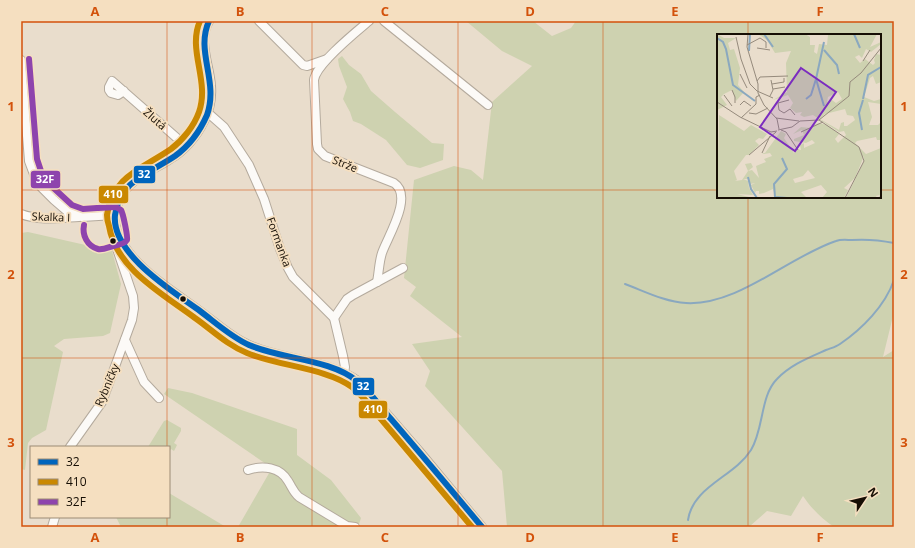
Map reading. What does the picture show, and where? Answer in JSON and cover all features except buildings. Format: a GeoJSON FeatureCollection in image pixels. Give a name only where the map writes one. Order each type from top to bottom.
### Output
{"type":"FeatureCollection","features":[{"type":"Feature","properties":{"kind":"street"},"geometry":{"type":"LineString","coordinates":[[209,21],[205,33],[204,43],[212,85],[208,112],[199,130],[186,146],[171,159],[140,176],[127,188],[118,201],[115,214],[116,225],[126,250],[135,261],[153,277],[237,339],[258,349],[344,373],[363,386],[482,527]]}},
{"type":"Feature","properties":{"kind":"street"},"geometry":{"type":"LineString","coordinates":[[259,21],[303,65],[307,66],[327,59]]}},
{"type":"Feature","properties":{"kind":"street","name":"Strže"},"geometry":{"type":"LineString","coordinates":[[369,21],[327,59],[315,76],[318,149],[325,156],[394,183],[397,185],[401,193],[397,221],[382,252],[377,282]]}},
{"type":"Feature","properties":{"kind":"street"},"geometry":{"type":"LineString","coordinates":[[384,21],[488,105]]}},
{"type":"Feature","properties":{"kind":"street"},"geometry":{"type":"LineString","coordinates":[[21,60],[29,161],[31,169],[42,187],[54,200],[68,212],[82,217]]}},
{"type":"Feature","properties":{"kind":"street","name":"Žlutá"},"geometry":{"type":"LineString","coordinates":[[124,91],[186,146]]}},
{"type":"Feature","properties":{"kind":"street","name":"Formanka"},"geometry":{"type":"LineString","coordinates":[[208,112],[224,128],[249,165],[264,199],[282,255],[293,277],[334,318]]}},
{"type":"Feature","properties":{"kind":"street","name":"Skalka I"},"geometry":{"type":"LineString","coordinates":[[21,214],[28,217],[47,219],[115,214]]}},
{"type":"Feature","properties":{"kind":"street","name":"Rybníčky"},"geometry":{"type":"LineString","coordinates":[[71,446],[102,402],[132,320],[134,308],[133,296],[115,243],[120,236]]}},
{"type":"Feature","properties":{"kind":"street"},"geometry":{"type":"LineString","coordinates":[[344,373],[345,366],[334,318],[347,299],[403,268]]}},
{"type":"Feature","properties":{"kind":"street","name":"Rybníčky"},"geometry":{"type":"LineString","coordinates":[[125,340],[144,382],[159,398]]}},
{"type":"Feature","properties":{"kind":"street"},"geometry":{"type":"LineString","coordinates":[[248,470],[257,467],[267,467],[280,472],[288,480],[293,492],[299,497],[347,526],[355,527]]}},
{"type":"Feature","properties":{"kind":"green space"},"geometry":{"type":"Polygon","coordinates":[[[466,21],[533,21],[552,36],[571,28],[576,21],[894,21],[894,312],[883,357],[894,350],[894,527],[834,527],[817,513],[803,496],[791,516],[767,511],[750,526],[751,527],[507,527],[502,471],[425,386],[430,371],[412,344],[462,337],[410,296],[416,287],[404,278],[414,180],[454,166],[471,170],[483,180],[492,102],[532,66],[502,51],[466,21]]]}},
{"type":"Feature","properties":{"kind":"green space"},"geometry":{"type":"Polygon","coordinates":[[[342,56],[349,65],[361,74],[371,91],[395,112],[432,143],[444,144],[443,160],[420,168],[407,165],[386,140],[361,124],[353,121],[343,99],[347,87],[339,66],[338,59],[342,56]]]}},
{"type":"Feature","properties":{"kind":"green space"},"geometry":{"type":"Polygon","coordinates":[[[28,232],[112,251],[121,284],[110,333],[103,336],[64,339],[54,346],[63,352],[46,430],[32,438],[28,443],[25,470],[21,469],[21,233],[28,232]]]}},
{"type":"Feature","properties":{"kind":"green space"},"geometry":{"type":"Polygon","coordinates":[[[168,388],[192,393],[297,429],[297,455],[331,480],[361,518],[358,527],[238,527],[272,468],[164,394],[168,388]]]}},
{"type":"Feature","properties":{"kind":"green space"},"geometry":{"type":"Polygon","coordinates":[[[167,420],[181,428],[181,431],[174,443],[177,445],[174,451],[171,449],[170,450],[170,446],[149,446],[164,421],[167,420]]]}},
{"type":"Feature","properties":{"kind":"green space"},"geometry":{"type":"Polygon","coordinates":[[[170,494],[226,527],[121,527],[116,518],[170,518],[170,494]]]}},
{"type":"Feature","properties":{"kind":"waterway"},"geometry":{"type":"LineString","coordinates":[[625,284],[670,301],[686,303],[705,302],[725,297],[744,289],[818,248],[838,240],[878,240],[894,243]]}},
{"type":"Feature","properties":{"kind":"waterway"},"geometry":{"type":"LineString","coordinates":[[688,520],[691,508],[706,490],[735,468],[751,450],[755,442],[768,394],[777,379],[793,366],[838,345],[848,338],[879,308],[894,280]]}},
{"type":"Feature","properties":{"kind":"transit line","name":"410"},"geometry":{"type":"LineString","coordinates":[[200,21],[196,43],[202,89],[202,100],[199,112],[188,132],[180,141],[171,149],[139,168],[122,182],[115,191],[110,202],[107,215],[113,241],[131,268],[143,279],[233,346],[259,357],[316,371],[341,381],[356,390],[472,527]]}},
{"type":"Feature","properties":{"kind":"transit line","name":"32"},"geometry":{"type":"LineString","coordinates":[[209,21],[205,33],[204,44],[210,90],[210,102],[207,115],[201,127],[185,148],[175,156],[146,173],[130,185],[123,193],[118,203],[115,215],[116,230],[123,244],[133,258],[161,283],[236,338],[262,350],[333,368],[357,381],[370,394],[482,527]]}},
{"type":"Feature","properties":{"kind":"transit line","name":"32F"},"geometry":{"type":"LineString","coordinates":[[29,59],[37,159],[42,174],[47,182],[72,205],[83,209],[97,208]]}},
{"type":"Feature","properties":{"kind":"transit line","name":"32F"},"geometry":{"type":"LineString","coordinates":[[84,225],[86,240],[94,248],[104,249],[121,244],[127,240],[121,210],[116,207],[98,208]]}}]}
